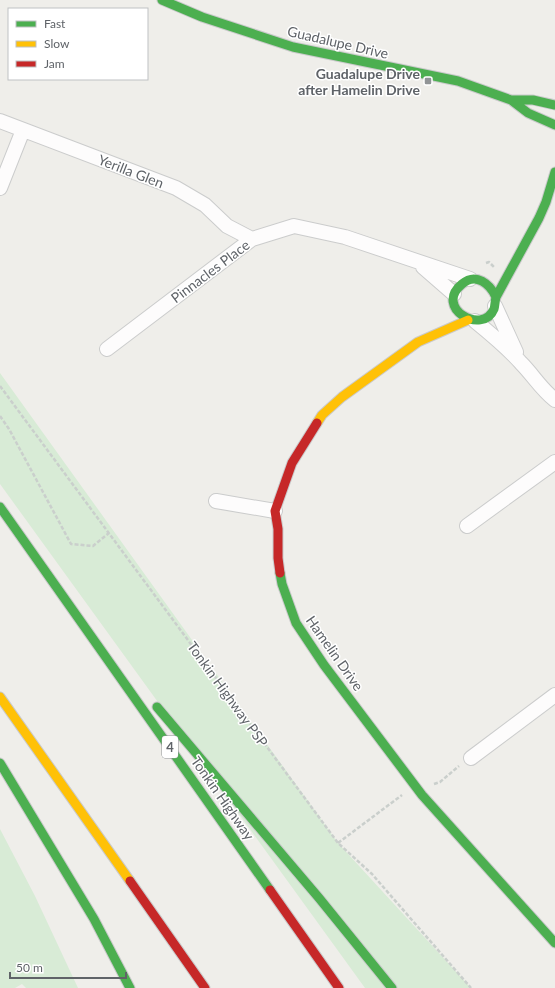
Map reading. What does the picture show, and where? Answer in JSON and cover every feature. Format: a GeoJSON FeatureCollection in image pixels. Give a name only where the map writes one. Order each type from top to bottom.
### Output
{"type":"FeatureCollection","features":[{"type":"Feature","properties":{"kind":"main road","name":"Guadalupe Drive"},"geometry":{"type":"LineString","coordinates":[[162,0],[202,17],[293,47],[458,81],[511,100],[528,113],[555,125]]}},
{"type":"Feature","properties":{"kind":"main road","name":"Guadalupe Drive"},"geometry":{"type":"LineString","coordinates":[[511,100],[533,100],[555,105]]}},
{"type":"Feature","properties":{"kind":"main road"},"geometry":{"type":"LineString","coordinates":[[495,302],[494,290],[489,284],[480,278],[460,284],[453,303],[457,311],[462,316],[471,320],[481,320],[492,312],[495,302],[522,246],[531,233],[543,208],[555,172]]}},
{"type":"Feature","properties":{"kind":"main road"},"geometry":{"type":"LineString","coordinates":[[505,261],[522,246]]}},
{"type":"Feature","properties":{"kind":"main road","name":"Hamelin Drive"},"geometry":{"type":"LineString","coordinates":[[418,342],[471,320]]}},
{"type":"Feature","properties":{"kind":"main road","name":"Hamelin Drive"},"geometry":{"type":"LineString","coordinates":[[436,323],[418,342],[342,396],[322,415],[292,464],[275,511],[278,529],[278,558],[282,584],[296,623],[324,665],[360,710],[422,795],[555,943]]}},
{"type":"Feature","properties":{"kind":"main road","name":"Tonkin Highway"},"geometry":{"type":"LineString","coordinates":[[0,507],[339,988]]}},
{"type":"Feature","properties":{"kind":"main road"},"geometry":{"type":"LineString","coordinates":[[67,601],[129,674]]}},
{"type":"Feature","properties":{"kind":"main road"},"geometry":{"type":"LineString","coordinates":[[0,697],[205,988]]}},
{"type":"Feature","properties":{"kind":"main road"},"geometry":{"type":"LineString","coordinates":[[149,698],[319,898],[392,988]]}},
{"type":"Feature","properties":{"kind":"main road"},"geometry":{"type":"LineString","coordinates":[[0,763],[94,919],[130,988]]}},
{"type":"Feature","properties":{"kind":"street","name":"Yerilla Glen"},"geometry":{"type":"LineString","coordinates":[[0,121],[176,188],[205,205],[227,226],[252,238]]}},
{"type":"Feature","properties":{"kind":"street"},"geometry":{"type":"LineString","coordinates":[[0,188],[23,130]]}},
{"type":"Feature","properties":{"kind":"street","name":"Pinnacles Place"},"geometry":{"type":"LineString","coordinates":[[107,349],[252,238],[294,226],[345,236],[417,262],[480,278]]}},
{"type":"Feature","properties":{"kind":"street","name":"Pinnacles Place"},"geometry":{"type":"LineString","coordinates":[[417,262],[453,303]]}},
{"type":"Feature","properties":{"kind":"street"},"geometry":{"type":"LineString","coordinates":[[495,302],[509,338],[522,363]]}},
{"type":"Feature","properties":{"kind":"street"},"geometry":{"type":"LineString","coordinates":[[471,320],[502,344],[522,363],[541,387],[555,400]]}},
{"type":"Feature","properties":{"kind":"street"},"geometry":{"type":"LineString","coordinates":[[467,526],[555,462]]}},
{"type":"Feature","properties":{"kind":"street"},"geometry":{"type":"LineString","coordinates":[[216,501],[275,511]]}},
{"type":"Feature","properties":{"kind":"street"},"geometry":{"type":"LineString","coordinates":[[470,758],[555,695]]}},
{"type":"Feature","properties":{"kind":"path","name":"Tonkin Highway PSP"},"geometry":{"type":"LineString","coordinates":[[0,386],[338,843],[372,874],[471,988]]}},
{"type":"Feature","properties":{"kind":"path"},"geometry":{"type":"LineString","coordinates":[[0,416],[9,429],[71,544],[93,546],[109,533]]}},
{"type":"Feature","properties":{"kind":"green space"},"geometry":{"type":"Polygon","coordinates":[[[0,373],[338,843],[471,988],[365,988],[0,484],[0,373]]]}},
{"type":"Feature","properties":{"kind":"green space"},"geometry":{"type":"Polygon","coordinates":[[[0,829],[35,896],[78,988],[26,988],[22,984],[15,988],[0,988],[0,829]]]}},
{"type":"Feature","properties":{"kind":"traffic: fast"},"geometry":{"type":"LineString","coordinates":[[162,0],[202,17],[293,47],[458,81],[511,100],[533,100],[555,105]]}},
{"type":"Feature","properties":{"kind":"traffic: fast"},"geometry":{"type":"LineString","coordinates":[[511,100],[528,113],[555,125]]}},
{"type":"Feature","properties":{"kind":"traffic: fast"},"geometry":{"type":"LineString","coordinates":[[496,297],[486,284],[477,279],[472,279],[462,284],[455,293],[453,302],[456,310],[463,316],[480,320],[488,317],[494,309],[496,297],[539,218],[546,202],[555,172]]}},
{"type":"Feature","properties":{"kind":"traffic: fast"},"geometry":{"type":"LineString","coordinates":[[0,507],[270,890]]}},
{"type":"Feature","properties":{"kind":"traffic: fast"},"geometry":{"type":"LineString","coordinates":[[280,573],[282,584],[296,623],[324,665],[422,795],[555,943]]}},
{"type":"Feature","properties":{"kind":"traffic: fast"},"geometry":{"type":"LineString","coordinates":[[157,707],[319,898],[392,988]]}},
{"type":"Feature","properties":{"kind":"traffic: fast"},"geometry":{"type":"LineString","coordinates":[[0,763],[94,919],[130,988]]}},
{"type":"Feature","properties":{"kind":"traffic: slow"},"geometry":{"type":"LineString","coordinates":[[317,423],[322,415],[342,397],[418,342],[468,320]]}},
{"type":"Feature","properties":{"kind":"traffic: slow"},"geometry":{"type":"LineString","coordinates":[[0,697],[130,881]]}},
{"type":"Feature","properties":{"kind":"traffic: jam"},"geometry":{"type":"LineString","coordinates":[[280,573],[278,558],[278,529],[275,511],[292,463],[317,423]]}},
{"type":"Feature","properties":{"kind":"traffic: jam"},"geometry":{"type":"LineString","coordinates":[[130,881],[205,988]]}},
{"type":"Feature","properties":{"kind":"traffic: jam"},"geometry":{"type":"LineString","coordinates":[[270,890],[339,988]]}},
{"type":"Feature","properties":{"kind":"place","name":"Guadalupe Drive after Hamelin Drive"},"geometry":{"type":"Point","coordinates":[428,81]}}]}
